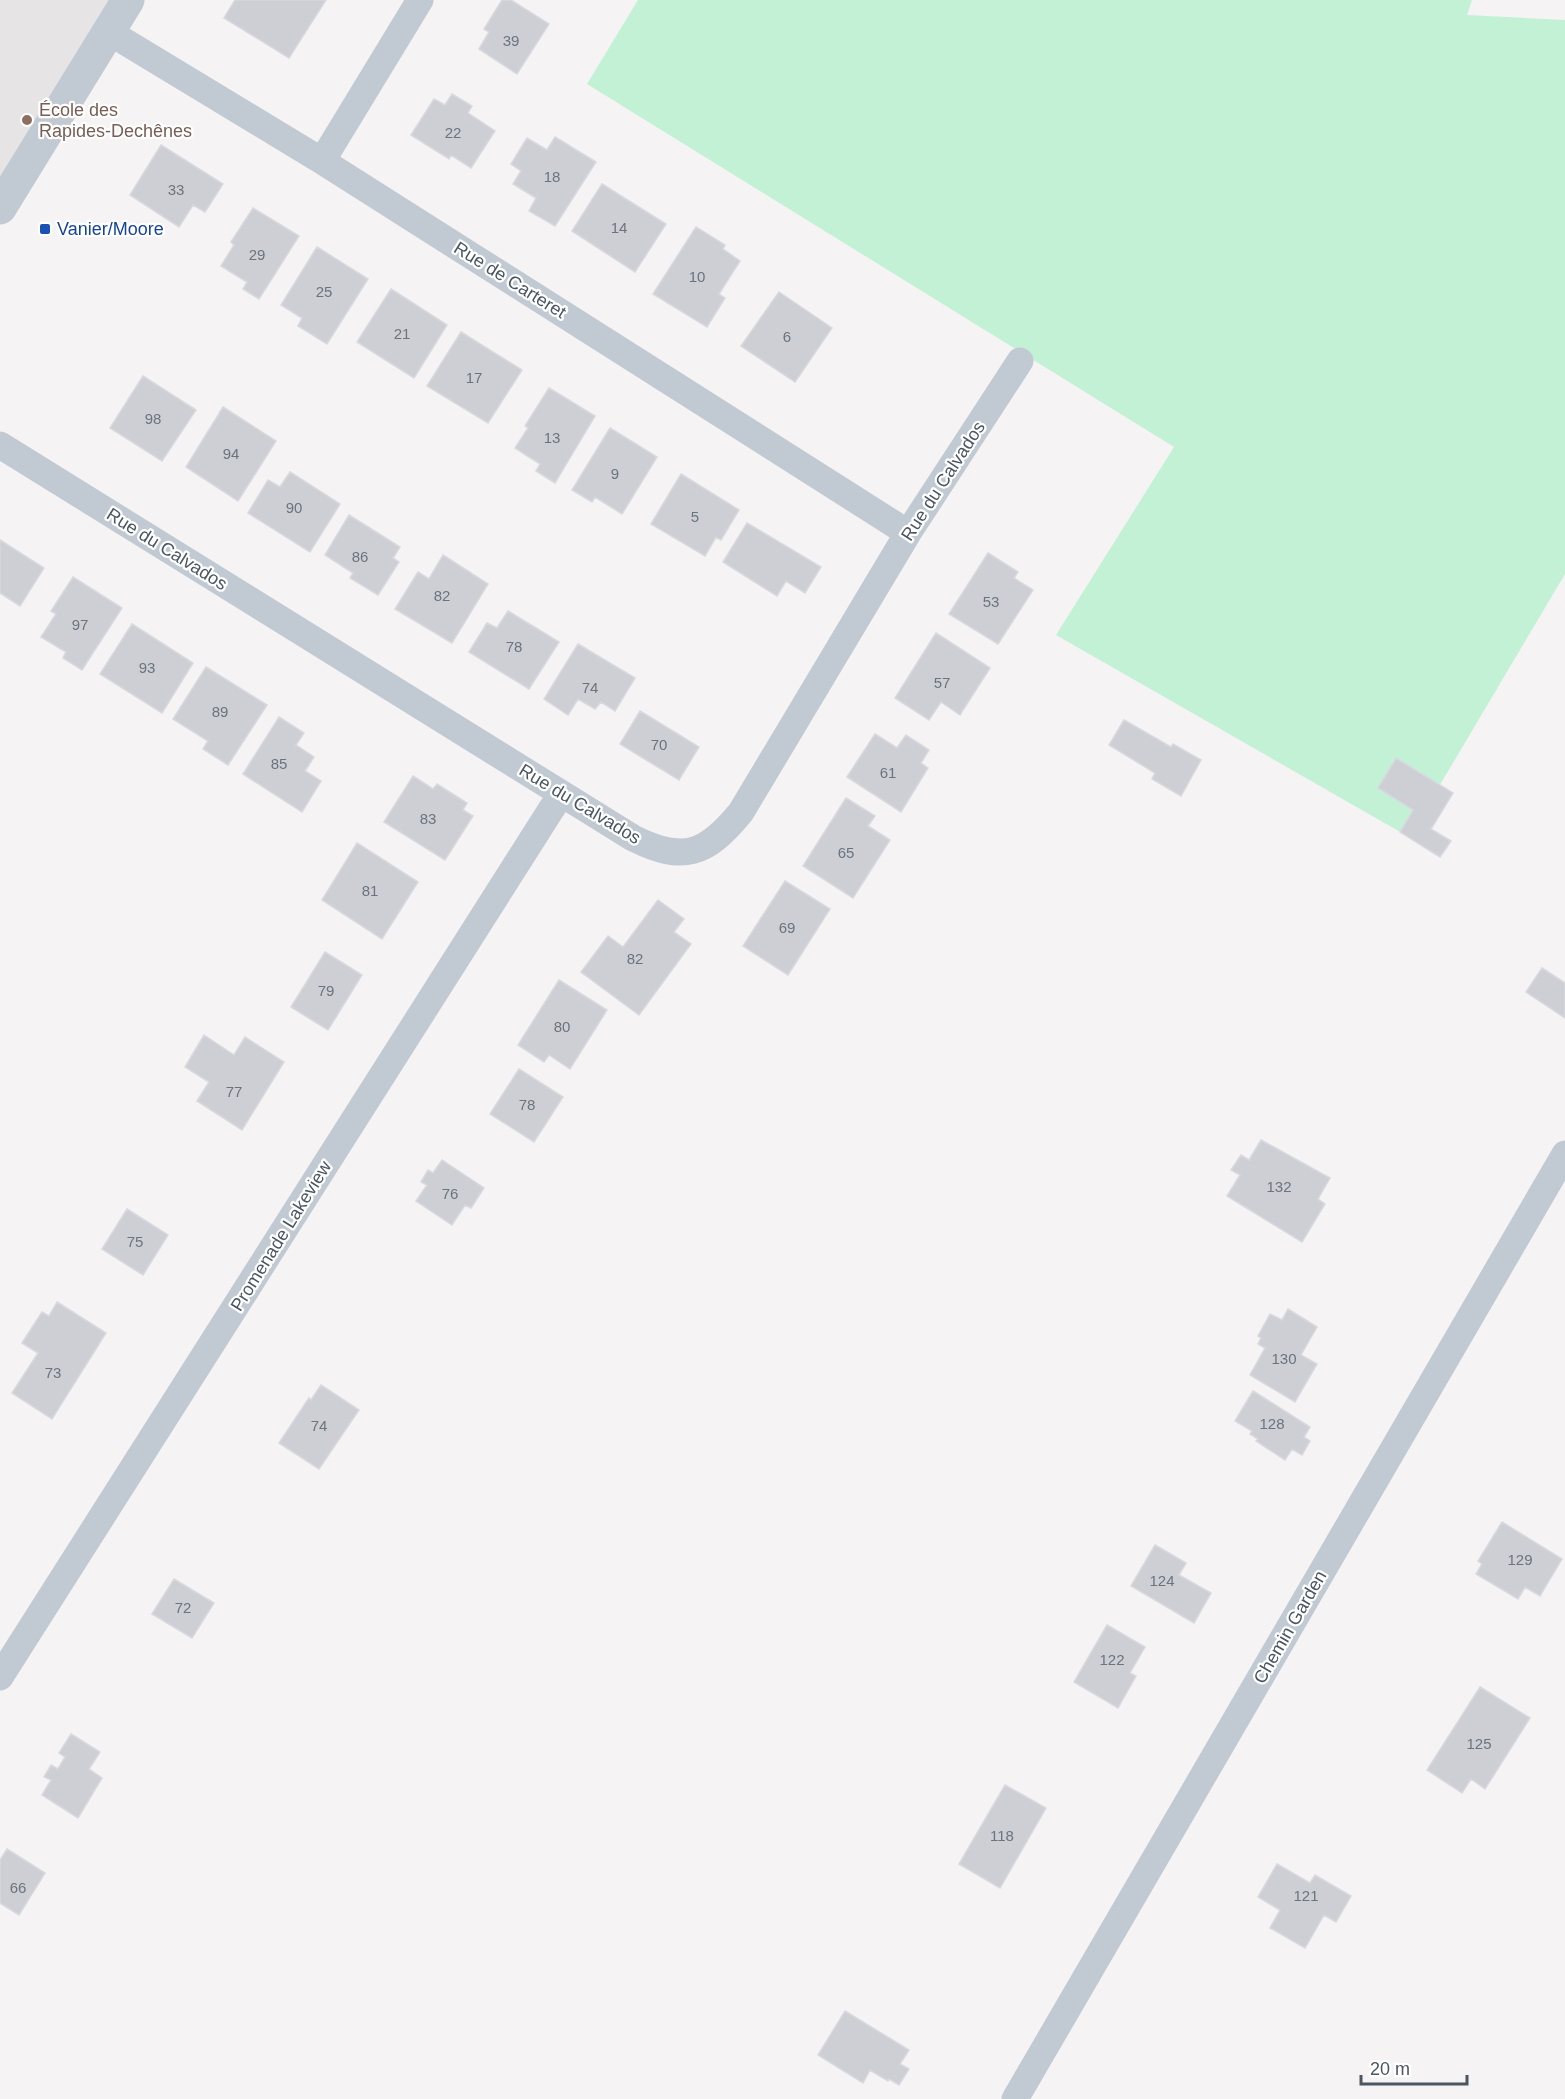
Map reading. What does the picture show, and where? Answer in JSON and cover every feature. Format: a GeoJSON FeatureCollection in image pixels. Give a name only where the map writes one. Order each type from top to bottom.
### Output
{"type":"FeatureCollection","features":[{"type":"Feature","properties":{"kind":"street"},"geometry":{"type":"LineString","coordinates":[[0,208],[128,0]]}},
{"type":"Feature","properties":{"kind":"street"},"geometry":{"type":"LineString","coordinates":[[322,161],[420,0]]}},
{"type":"Feature","properties":{"kind":"street","name":"Rue de Carteret"},"geometry":{"type":"LineString","coordinates":[[109,32],[322,161],[908,533]]}},
{"type":"Feature","properties":{"kind":"street","name":"Rue du Calvados"},"geometry":{"type":"LineString","coordinates":[[0,446],[633,838],[656,849],[682,852],[706,846],[724,833],[741,812],[908,533],[1020,361]]}},
{"type":"Feature","properties":{"kind":"street","name":"Promenade Lakeview"},"geometry":{"type":"LineString","coordinates":[[0,1677],[561,794]]}},
{"type":"Feature","properties":{"kind":"street","name":"Chemin Garden"},"geometry":{"type":"LineString","coordinates":[[1015,2099],[1565,1155]]}},
{"type":"Feature","properties":{"kind":"shaded area","name":"École des Rapides-Dechênes"},"geometry":{"type":"Polygon","coordinates":[[[0,0],[128,0],[0,208],[0,0]]]}},
{"type":"Feature","properties":{"kind":"green space"},"geometry":{"type":"Polygon","coordinates":[[[638,0],[1472,0],[1467,15],[1565,20],[1565,574],[1409,837],[1056,635],[1174,447],[587,84],[638,0]]]}},
{"type":"Feature","properties":{"kind":"building"},"geometry":{"type":"Polygon","coordinates":[[[235,0],[326,0],[289,58],[224,18],[235,0]]]}},
{"type":"Feature","properties":{"kind":"building"},"geometry":{"type":"Polygon","coordinates":[[[502,0],[511,0],[549,24],[517,74],[479,49],[489,32],[484,29],[502,0]]]}},
{"type":"Feature","properties":{"kind":"building"},"geometry":{"type":"Polygon","coordinates":[[[452,94],[472,106],[468,113],[495,131],[471,168],[451,155],[449,159],[411,135],[434,99],[445,105],[452,94]]]}},
{"type":"Feature","properties":{"kind":"building"},"geometry":{"type":"Polygon","coordinates":[[[555,137],[596,162],[555,226],[529,211],[536,198],[513,184],[521,171],[511,164],[527,138],[547,150],[555,137]]]}},
{"type":"Feature","properties":{"kind":"building"},"geometry":{"type":"Polygon","coordinates":[[[161,145],[223,184],[205,212],[193,205],[179,227],[130,195],[161,145]]]}},
{"type":"Feature","properties":{"kind":"building"},"geometry":{"type":"Polygon","coordinates":[[[602,184],[666,224],[635,272],[572,231],[602,184]]]}},
{"type":"Feature","properties":{"kind":"building"},"geometry":{"type":"Polygon","coordinates":[[[253,208],[299,236],[259,299],[243,289],[247,282],[221,266],[234,245],[231,242],[253,208]]]}},
{"type":"Feature","properties":{"kind":"building"},"geometry":{"type":"Polygon","coordinates":[[[696,227],[725,245],[723,249],[740,261],[719,294],[725,298],[707,327],[653,294],[696,227]]]}},
{"type":"Feature","properties":{"kind":"building"},"geometry":{"type":"Polygon","coordinates":[[[317,247],[368,279],[327,344],[298,326],[302,318],[281,305],[317,247]]]}},
{"type":"Feature","properties":{"kind":"building"},"geometry":{"type":"Polygon","coordinates":[[[391,289],[447,325],[414,378],[357,342],[391,289]]]}},
{"type":"Feature","properties":{"kind":"building"},"geometry":{"type":"Polygon","coordinates":[[[779,292],[832,328],[795,382],[741,346],[779,292]]]}},
{"type":"Feature","properties":{"kind":"building"},"geometry":{"type":"Polygon","coordinates":[[[461,332],[522,370],[488,423],[427,386],[461,332]]]}},
{"type":"Feature","properties":{"kind":"building"},"geometry":{"type":"Polygon","coordinates":[[[143,376],[196,410],[162,461],[110,428],[143,376]]]}},
{"type":"Feature","properties":{"kind":"building"},"geometry":{"type":"Polygon","coordinates":[[[549,388],[595,416],[555,483],[536,471],[540,464],[515,448],[528,428],[525,426],[549,388]]]}},
{"type":"Feature","properties":{"kind":"building"},"geometry":{"type":"Polygon","coordinates":[[[223,407],[276,441],[238,501],[186,467],[223,407]]]}},
{"type":"Feature","properties":{"kind":"building"},"geometry":{"type":"Polygon","coordinates":[[[610,428],[657,457],[622,514],[595,497],[592,502],[572,490],[610,428]]]}},
{"type":"Feature","properties":{"kind":"building"},"geometry":{"type":"Polygon","coordinates":[[[290,472],[340,504],[310,552],[248,513],[268,480],[280,487],[290,472]]]}},
{"type":"Feature","properties":{"kind":"building"},"geometry":{"type":"Polygon","coordinates":[[[681,474],[739,510],[721,540],[716,537],[705,556],[651,524],[681,474]]]}},
{"type":"Feature","properties":{"kind":"building"},"geometry":{"type":"Polygon","coordinates":[[[349,515],[400,547],[393,558],[399,562],[378,595],[350,578],[353,573],[325,555],[349,515]]]}},
{"type":"Feature","properties":{"kind":"building"},"geometry":{"type":"Polygon","coordinates":[[[747,523],[821,567],[805,593],[786,581],[777,596],[723,562],[747,523]]]}},
{"type":"Feature","properties":{"kind":"building"},"geometry":{"type":"Polygon","coordinates":[[[0,540],[44,568],[20,606],[0,593],[0,540]]]}},
{"type":"Feature","properties":{"kind":"building"},"geometry":{"type":"Polygon","coordinates":[[[988,553],[1018,572],[1014,578],[1033,590],[998,644],[949,614],[988,553]]]}},
{"type":"Feature","properties":{"kind":"building"},"geometry":{"type":"Polygon","coordinates":[[[443,555],[488,584],[452,643],[395,609],[418,572],[429,579],[443,555]]]}},
{"type":"Feature","properties":{"kind":"building"},"geometry":{"type":"Polygon","coordinates":[[[73,577],[122,608],[82,670],[63,658],[66,652],[41,637],[56,614],[51,611],[73,577]]]}},
{"type":"Feature","properties":{"kind":"building"},"geometry":{"type":"Polygon","coordinates":[[[508,611],[559,642],[529,689],[469,652],[487,623],[497,628],[508,611]]]}},
{"type":"Feature","properties":{"kind":"building"},"geometry":{"type":"Polygon","coordinates":[[[132,624],[193,663],[162,713],[100,674],[132,624]]]}},
{"type":"Feature","properties":{"kind":"building"},"geometry":{"type":"Polygon","coordinates":[[[936,633],[990,668],[960,715],[941,702],[929,720],[895,698],[936,633]]]}},
{"type":"Feature","properties":{"kind":"building"},"geometry":{"type":"Polygon","coordinates":[[[578,644],[635,678],[615,711],[601,702],[595,709],[578,699],[568,715],[544,699],[578,644]]]}},
{"type":"Feature","properties":{"kind":"building"},"geometry":{"type":"Polygon","coordinates":[[[206,667],[267,705],[228,765],[203,749],[208,741],[173,719],[206,667]]]}},
{"type":"Feature","properties":{"kind":"building"},"geometry":{"type":"Polygon","coordinates":[[[640,711],[699,747],[679,780],[620,744],[640,711]]]}},
{"type":"Feature","properties":{"kind":"building"},"geometry":{"type":"Polygon","coordinates":[[[279,717],[304,733],[296,745],[314,757],[305,771],[321,781],[302,812],[243,774],[279,717]]]}},
{"type":"Feature","properties":{"kind":"building"},"geometry":{"type":"Polygon","coordinates":[[[1124,720],[1171,747],[1173,744],[1201,760],[1181,796],[1152,779],[1155,773],[1109,745],[1124,720]]]}},
{"type":"Feature","properties":{"kind":"building"},"geometry":{"type":"Polygon","coordinates":[[[875,734],[897,748],[906,735],[929,750],[921,763],[928,768],[901,812],[847,777],[875,734]]]}},
{"type":"Feature","properties":{"kind":"building"},"geometry":{"type":"Polygon","coordinates":[[[1396,758],[1453,793],[1431,829],[1451,841],[1440,857],[1400,832],[1413,810],[1378,788],[1396,758]]]}},
{"type":"Feature","properties":{"kind":"building"},"geometry":{"type":"Polygon","coordinates":[[[413,776],[433,789],[437,784],[467,803],[463,810],[473,816],[445,860],[384,822],[413,776]]]}},
{"type":"Feature","properties":{"kind":"building"},"geometry":{"type":"Polygon","coordinates":[[[846,798],[875,816],[868,826],[890,840],[853,898],[803,866],[846,798]]]}},
{"type":"Feature","properties":{"kind":"building"},"geometry":{"type":"Polygon","coordinates":[[[357,843],[418,882],[382,939],[322,900],[357,843]]]}},
{"type":"Feature","properties":{"kind":"building"},"geometry":{"type":"Polygon","coordinates":[[[785,881],[830,909],[788,975],[743,946],[785,881]]]}},
{"type":"Feature","properties":{"kind":"building"},"geometry":{"type":"Polygon","coordinates":[[[658,900],[684,919],[674,932],[691,944],[639,1015],[581,972],[608,936],[623,947],[658,900]]]}},
{"type":"Feature","properties":{"kind":"building"},"geometry":{"type":"Polygon","coordinates":[[[325,952],[362,975],[328,1030],[291,1007],[325,952]]]}},
{"type":"Feature","properties":{"kind":"building"},"geometry":{"type":"Polygon","coordinates":[[[1542,968],[1565,983],[1565,1018],[1526,992],[1542,968]]]}},
{"type":"Feature","properties":{"kind":"building"},"geometry":{"type":"Polygon","coordinates":[[[559,980],[607,1010],[570,1069],[549,1055],[544,1062],[518,1045],[559,980]]]}},
{"type":"Feature","properties":{"kind":"building"},"geometry":{"type":"Polygon","coordinates":[[[204,1035],[234,1055],[245,1037],[284,1062],[242,1130],[197,1101],[209,1082],[185,1067],[204,1035]]]}},
{"type":"Feature","properties":{"kind":"building"},"geometry":{"type":"Polygon","coordinates":[[[519,1069],[563,1097],[534,1142],[490,1114],[519,1069]]]}},
{"type":"Feature","properties":{"kind":"building"},"geometry":{"type":"Polygon","coordinates":[[[1261,1140],[1330,1178],[1318,1199],[1325,1204],[1302,1242],[1227,1196],[1240,1175],[1231,1170],[1241,1155],[1249,1160],[1261,1140]]]}},
{"type":"Feature","properties":{"kind":"building"},"geometry":{"type":"Polygon","coordinates":[[[442,1160],[484,1188],[471,1208],[465,1205],[452,1225],[416,1201],[427,1185],[421,1182],[428,1170],[433,1173],[442,1160]]]}},
{"type":"Feature","properties":{"kind":"building"},"geometry":{"type":"Polygon","coordinates":[[[127,1209],[168,1235],[143,1275],[102,1249],[127,1209]]]}},
{"type":"Feature","properties":{"kind":"building"},"geometry":{"type":"Polygon","coordinates":[[[57,1302],[106,1333],[52,1419],[12,1393],[38,1353],[22,1343],[42,1312],[49,1316],[57,1302]]]}},
{"type":"Feature","properties":{"kind":"building"},"geometry":{"type":"Polygon","coordinates":[[[1288,1309],[1317,1327],[1301,1355],[1317,1364],[1295,1402],[1250,1375],[1265,1348],[1258,1344],[1261,1338],[1258,1336],[1270,1314],[1282,1320],[1288,1309]]]}},
{"type":"Feature","properties":{"kind":"building"},"geometry":{"type":"Polygon","coordinates":[[[321,1385],[359,1410],[319,1469],[279,1443],[309,1398],[311,1400],[321,1385]]]}},
{"type":"Feature","properties":{"kind":"building"},"geometry":{"type":"Polygon","coordinates":[[[1253,1391],[1310,1427],[1304,1437],[1310,1441],[1302,1455],[1292,1449],[1285,1460],[1256,1441],[1258,1439],[1250,1434],[1252,1431],[1235,1421],[1253,1391]]]}},
{"type":"Feature","properties":{"kind":"building"},"geometry":{"type":"Polygon","coordinates":[[[1502,1522],[1562,1559],[1540,1596],[1525,1587],[1518,1599],[1476,1574],[1482,1564],[1478,1561],[1502,1522]]]}},
{"type":"Feature","properties":{"kind":"building"},"geometry":{"type":"Polygon","coordinates":[[[1155,1545],[1186,1563],[1179,1575],[1211,1593],[1194,1623],[1131,1586],[1155,1545]]]}},
{"type":"Feature","properties":{"kind":"building"},"geometry":{"type":"Polygon","coordinates":[[[174,1579],[214,1603],[192,1638],[152,1614],[174,1579]]]}},
{"type":"Feature","properties":{"kind":"building"},"geometry":{"type":"Polygon","coordinates":[[[1107,1625],[1145,1647],[1130,1673],[1136,1676],[1118,1708],[1074,1682],[1107,1625]]]}},
{"type":"Feature","properties":{"kind":"building"},"geometry":{"type":"Polygon","coordinates":[[[1480,1687],[1530,1718],[1485,1789],[1471,1779],[1462,1793],[1427,1770],[1480,1687]]]}},
{"type":"Feature","properties":{"kind":"building"},"geometry":{"type":"Polygon","coordinates":[[[71,1734],[100,1752],[89,1769],[102,1778],[78,1818],[42,1795],[51,1780],[44,1777],[51,1765],[58,1769],[65,1757],[59,1753],[71,1734]]]}},
{"type":"Feature","properties":{"kind":"building"},"geometry":{"type":"Polygon","coordinates":[[[1005,1785],[1046,1808],[1000,1888],[959,1864],[1005,1785]]]}},
{"type":"Feature","properties":{"kind":"building"},"geometry":{"type":"Polygon","coordinates":[[[7,1849],[45,1873],[19,1915],[0,1903],[0,1860],[7,1849]]]}},
{"type":"Feature","properties":{"kind":"building"},"geometry":{"type":"Polygon","coordinates":[[[1277,1864],[1310,1883],[1315,1875],[1351,1896],[1336,1922],[1324,1915],[1305,1948],[1270,1928],[1280,1910],[1258,1897],[1277,1864]]]}},
{"type":"Feature","properties":{"kind":"building"},"geometry":{"type":"Polygon","coordinates":[[[845,2011],[909,2050],[900,2064],[909,2069],[899,2085],[870,2070],[863,2083],[818,2055],[845,2011]]]}},
{"type":"Feature","properties":{"kind":"place","name":"École des Rapides-Dechênes"},"geometry":{"type":"Point","coordinates":[27,120]}},
{"type":"Feature","properties":{"kind":"place","name":"Vanier/Moore"},"geometry":{"type":"Point","coordinates":[45,229]}}]}
